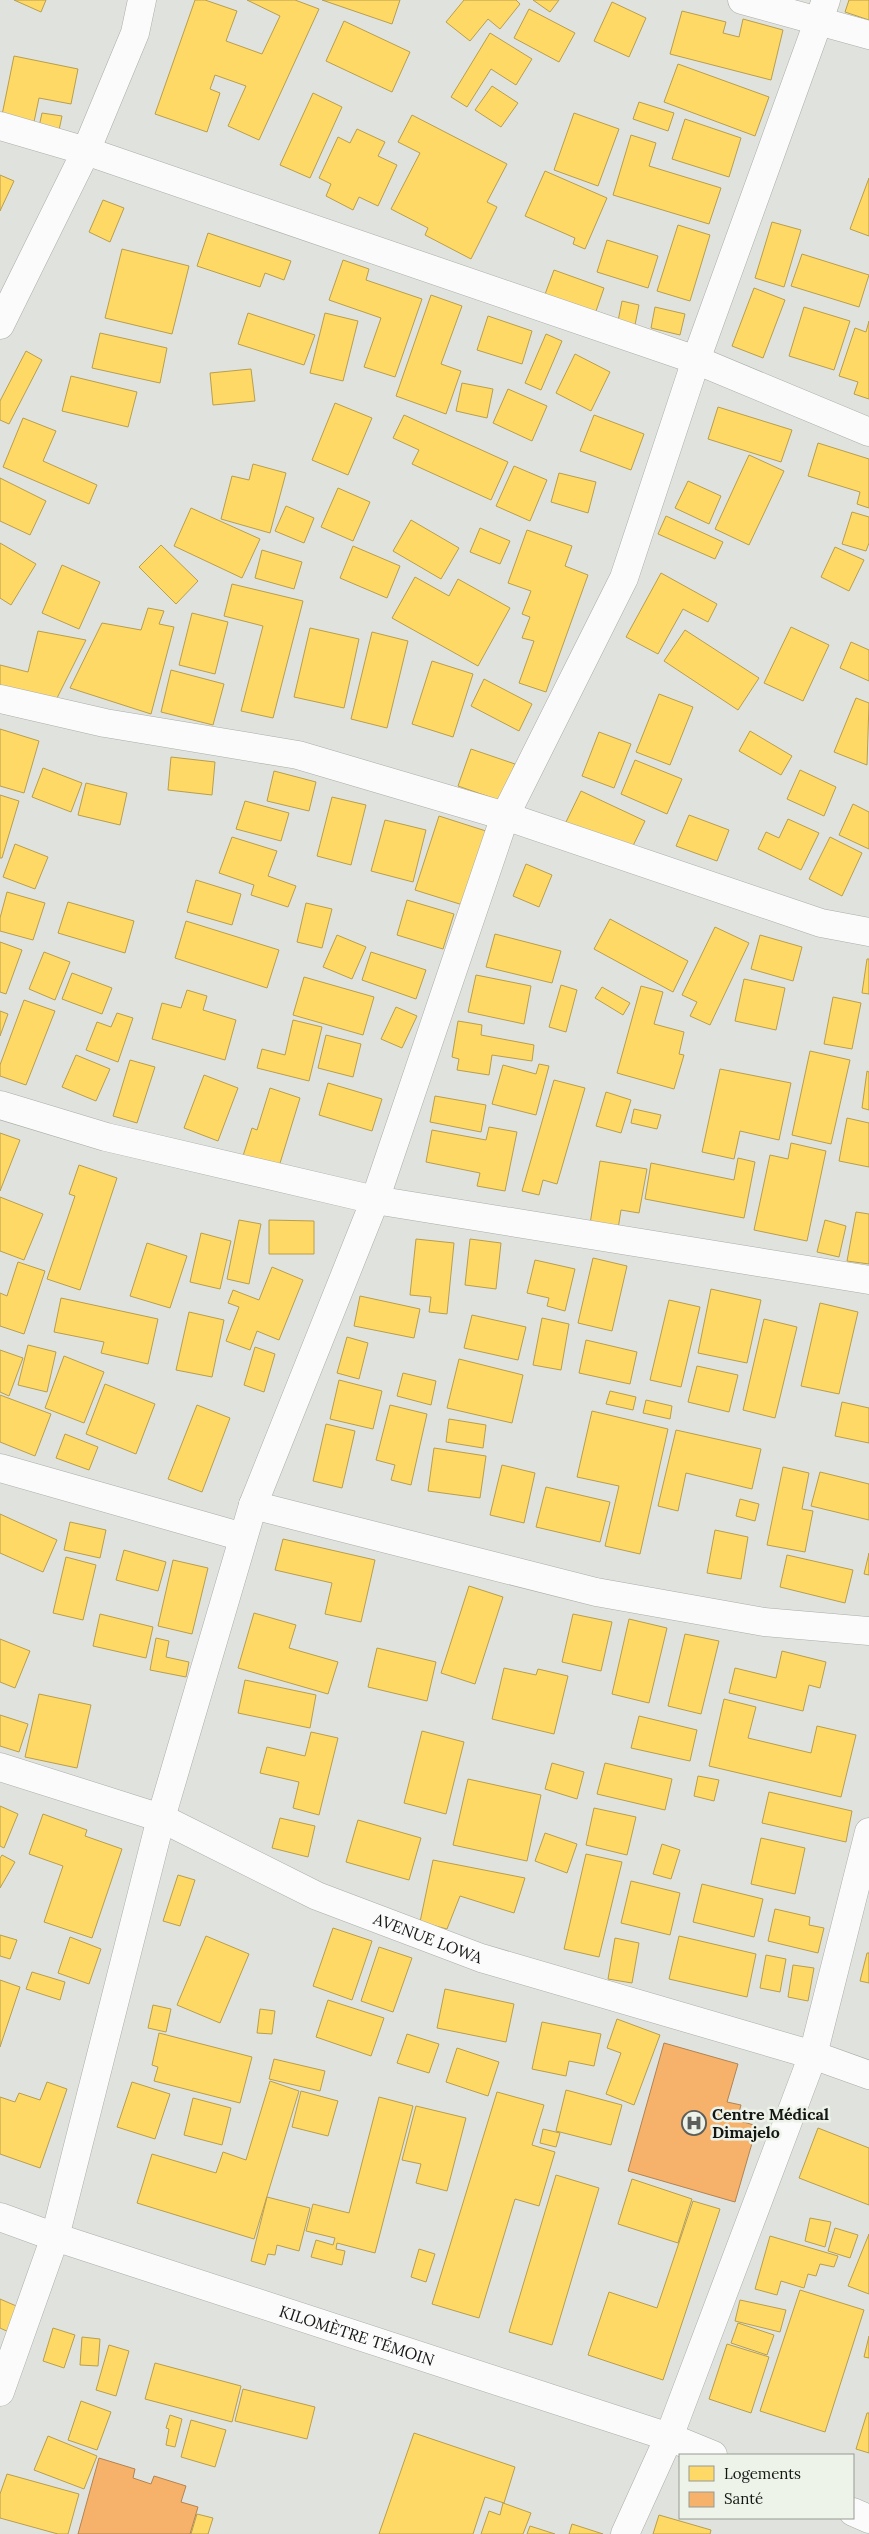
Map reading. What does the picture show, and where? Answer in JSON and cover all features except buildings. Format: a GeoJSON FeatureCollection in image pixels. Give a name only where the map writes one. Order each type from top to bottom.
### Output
{"type":"FeatureCollection","features":[{"type":"Feature","properties":{"kind":"street"},"geometry":{"type":"LineString","coordinates":[[0,325],[86,150],[135,33],[142,0]]}},
{"type":"Feature","properties":{"kind":"street"},"geometry":{"type":"LineString","coordinates":[[742,0],[822,11],[869,36]]}},
{"type":"Feature","properties":{"kind":"street"},"geometry":{"type":"LineString","coordinates":[[0,2392],[55,2237],[161,1818],[253,1505],[375,1200],[505,816],[624,578],[696,360],[822,11]]}},
{"type":"Feature","properties":{"kind":"street"},"geometry":{"type":"LineString","coordinates":[[0,126],[86,150],[696,360],[869,432]]}},
{"type":"Feature","properties":{"kind":"street"},"geometry":{"type":"LineString","coordinates":[[0,699],[105,723],[298,755],[505,816],[821,923],[869,932]]}},
{"type":"Feature","properties":{"kind":"street"},"geometry":{"type":"LineString","coordinates":[[0,1104],[106,1137],[375,1200],[869,1280]]}},
{"type":"Feature","properties":{"kind":"street"},"geometry":{"type":"LineString","coordinates":[[0,1468],[243,1537]]}},
{"type":"Feature","properties":{"kind":"street"},"geometry":{"type":"LineString","coordinates":[[253,1505],[596,1592],[764,1622],[869,1632]]}},
{"type":"Feature","properties":{"kind":"street","name":"AVENUE LOWA"},"geometry":{"type":"LineString","coordinates":[[0,1767],[161,1818],[317,1896],[481,1958],[813,2055],[869,2075]]}},
{"type":"Feature","properties":{"kind":"street"},"geometry":{"type":"LineString","coordinates":[[625,2534],[669,2437],[813,2055],[869,1832]]}},
{"type":"Feature","properties":{"kind":"street","name":"KILOMÈTRE TÉMOIN"},"geometry":{"type":"LineString","coordinates":[[0,2217],[55,2237],[669,2437],[711,2454]]}},
{"type":"Feature","properties":{"kind":"street"},"geometry":{"type":"LineString","coordinates":[[854,2512],[869,2519]]}},
{"type":"Feature","properties":{"kind":"place","name":"Centre Médical Dimajelo"},"geometry":{"type":"Point","coordinates":[694,2123]}}]}
